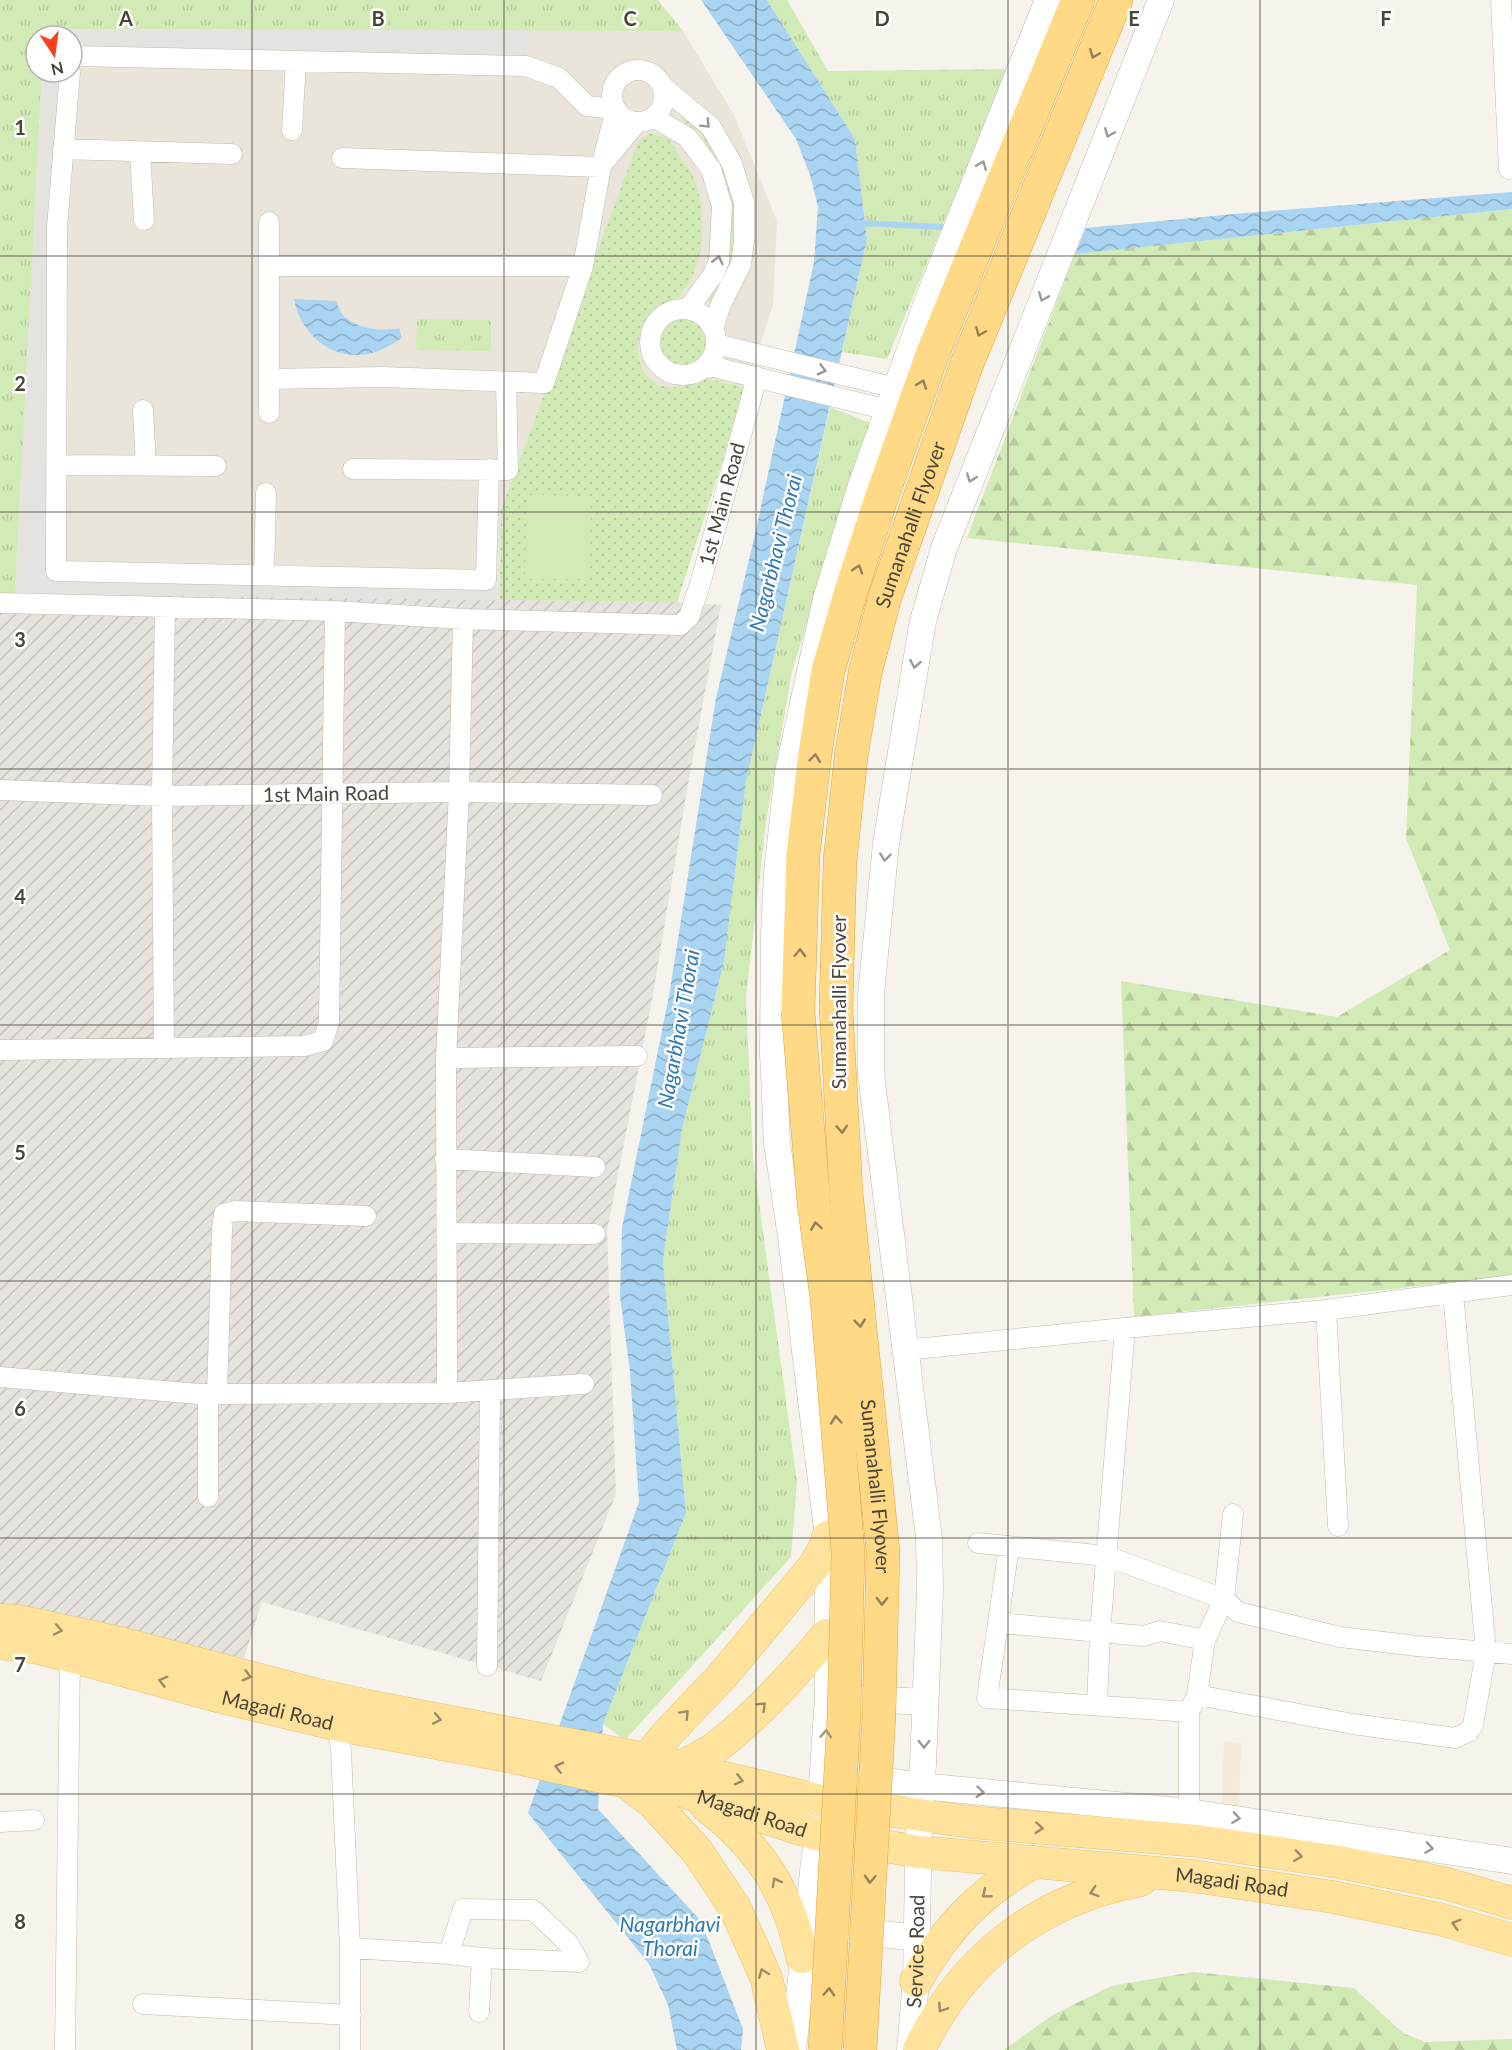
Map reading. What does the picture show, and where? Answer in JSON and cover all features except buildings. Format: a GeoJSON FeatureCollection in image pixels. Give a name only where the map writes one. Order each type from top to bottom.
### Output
{"type":"FeatureCollection","features":[{"type":"Feature","properties":{"kind":"highway","name":"Sumanahalli Flyover"},"geometry":{"type":"LineString","coordinates":[[825,2050],[844,1715],[848,1551],[827,1299],[814,1204],[798,1011],[803,855],[815,754],[832,660],[851,591],[881,499],[932,355],[1078,0]]}},
{"type":"Feature","properties":{"kind":"highway","name":"Sumanahalli Flyover"},"geometry":{"type":"LineString","coordinates":[[860,2050],[879,1715],[883,1551],[846,1192],[836,1008],[840,861],[851,757],[865,673],[885,597],[966,366],[1116,0]]}},
{"type":"Feature","properties":{"kind":"main road"},"geometry":{"type":"LineString","coordinates":[[647,1759],[666,1735],[723,1674],[815,1565],[828,1537]]}},
{"type":"Feature","properties":{"kind":"main road","name":"Magadi Road"},"geometry":{"type":"LineString","coordinates":[[0,1620],[18,1621],[120,1643],[337,1712]]}},
{"type":"Feature","properties":{"kind":"main road"},"geometry":{"type":"LineString","coordinates":[[802,1957],[783,1894],[760,1857],[744,1837],[704,1804],[682,1779],[754,1715],[827,1635]]}},
{"type":"Feature","properties":{"kind":"main road","name":"Magadi Road"},"geometry":{"type":"LineString","coordinates":[[0,1643],[38,1648],[221,1697],[337,1712],[512,1745],[617,1771],[682,1779],[822,1786],[1198,1841],[1394,1872],[1448,1884],[1512,1903]]}},
{"type":"Feature","properties":{"kind":"main road","name":"Magadi Road"},"geometry":{"type":"LineString","coordinates":[[617,1771],[647,1759],[682,1779],[816,1834],[919,1852],[1193,1876],[1386,1907],[1439,1919],[1512,1940]]}},
{"type":"Feature","properties":{"kind":"main road"},"geometry":{"type":"LineString","coordinates":[[617,1771],[653,1803],[697,1851],[735,1908],[766,1977],[783,2050]]}},
{"type":"Feature","properties":{"kind":"main road"},"geometry":{"type":"LineString","coordinates":[[916,1981],[940,1943],[963,1915],[996,1885],[1034,1862]]}},
{"type":"Feature","properties":{"kind":"main road"},"geometry":{"type":"LineString","coordinates":[[919,2050],[942,2007],[959,1985],[997,1946],[1033,1920],[1064,1903],[1114,1886],[1166,1877],[1193,1876]]}},
{"type":"Feature","properties":{"kind":"street"},"geometry":{"type":"LineString","coordinates":[[793,2050],[822,1786],[828,1697],[828,1537],[777,1143],[773,1052],[774,934],[777,873],[788,772],[826,599],[861,486],[884,397],[957,228],[1048,0]]}},
{"type":"Feature","properties":{"kind":"street","name":"Service Road"},"geometry":{"type":"LineString","coordinates":[[910,2050],[916,1981],[920,1801],[930,1590],[929,1538],[871,1074],[871,994],[886,844],[923,621],[944,548],[1161,0]]}},
{"type":"Feature","properties":{"kind":"street"},"geometry":{"type":"LineString","coordinates":[[1501,0],[1509,170]]}},
{"type":"Feature","properties":{"kind":"street"},"geometry":{"type":"LineString","coordinates":[[84,56],[526,66],[559,78],[587,106],[616,109],[629,120],[645,119],[687,137],[711,169],[722,206],[719,261],[713,275],[688,309]]}},
{"type":"Feature","properties":{"kind":"street"},"geometry":{"type":"LineString","coordinates":[[292,130],[296,61]]}},
{"type":"Feature","properties":{"kind":"street"},"geometry":{"type":"LineString","coordinates":[[269,379],[383,377],[544,383],[583,266],[601,167],[616,109],[612,93],[615,84],[627,73],[644,70],[658,79],[662,86],[711,127],[732,164],[744,202],[744,241],[741,264],[721,304],[715,336],[711,358],[698,371],[687,374],[675,374],[657,362],[651,352],[650,341],[657,321],[666,313],[676,309],[688,309],[698,312],[707,319],[715,336],[884,397]]}},
{"type":"Feature","properties":{"kind":"street"},"geometry":{"type":"LineString","coordinates":[[69,84],[57,227],[56,571],[486,580],[489,469]]}},
{"type":"Feature","properties":{"kind":"street"},"geometry":{"type":"LineString","coordinates":[[342,158],[601,167],[663,103],[662,86]]}},
{"type":"Feature","properties":{"kind":"street"},"geometry":{"type":"LineString","coordinates":[[63,149],[232,154]]}},
{"type":"Feature","properties":{"kind":"street"},"geometry":{"type":"LineString","coordinates":[[140,152],[144,220]]}},
{"type":"Feature","properties":{"kind":"street"},"geometry":{"type":"LineString","coordinates":[[269,222],[269,413]]}},
{"type":"Feature","properties":{"kind":"street"},"geometry":{"type":"LineString","coordinates":[[269,266],[583,266]]}},
{"type":"Feature","properties":{"kind":"street"},"geometry":{"type":"LineString","coordinates":[[706,365],[760,377],[884,397]]}},
{"type":"Feature","properties":{"kind":"street","name":"1st Main Road"},"geometry":{"type":"LineString","coordinates":[[0,603],[285,609],[463,619],[680,625],[687,620],[701,581],[760,377]]}},
{"type":"Feature","properties":{"kind":"street"},"geometry":{"type":"LineString","coordinates":[[353,469],[508,470],[506,382]]}},
{"type":"Feature","properties":{"kind":"street"},"geometry":{"type":"LineString","coordinates":[[143,410],[146,466]]}},
{"type":"Feature","properties":{"kind":"street"},"geometry":{"type":"LineString","coordinates":[[56,465],[216,466]]}},
{"type":"Feature","properties":{"kind":"street"},"geometry":{"type":"LineString","coordinates":[[264,575],[266,493]]}},
{"type":"Feature","properties":{"kind":"street"},"geometry":{"type":"LineString","coordinates":[[285,576],[285,609]]}},
{"type":"Feature","properties":{"kind":"street"},"geometry":{"type":"LineString","coordinates":[[164,1048],[162,796],[165,607]]}},
{"type":"Feature","properties":{"kind":"street"},"geometry":{"type":"LineString","coordinates":[[0,1050],[304,1046],[323,1041],[329,1022],[334,611]]}},
{"type":"Feature","properties":{"kind":"street"},"geometry":{"type":"LineString","coordinates":[[447,1393],[446,1058],[459,792],[463,619]]}},
{"type":"Feature","properties":{"kind":"street","name":"1st Main Road"},"geometry":{"type":"LineString","coordinates":[[0,790],[162,796],[459,792],[652,795]]}},
{"type":"Feature","properties":{"kind":"street"},"geometry":{"type":"LineString","coordinates":[[446,1058],[637,1056]]}},
{"type":"Feature","properties":{"kind":"street"},"geometry":{"type":"LineString","coordinates":[[445,1159],[595,1167]]}},
{"type":"Feature","properties":{"kind":"street"},"geometry":{"type":"LineString","coordinates":[[208,1497],[224,1214],[236,1211],[366,1216]]}},
{"type":"Feature","properties":{"kind":"street"},"geometry":{"type":"LineString","coordinates":[[447,1233],[595,1234]]}},
{"type":"Feature","properties":{"kind":"street"},"geometry":{"type":"LineString","coordinates":[[906,1350],[1326,1310],[1512,1284]]}},
{"type":"Feature","properties":{"kind":"street"},"geometry":{"type":"LineString","coordinates":[[1009,1547],[987,1698],[1098,1705],[1193,1704],[1455,1738],[1468,1732],[1473,1725],[1486,1652],[1453,1293]]}},
{"type":"Feature","properties":{"kind":"street"},"geometry":{"type":"LineString","coordinates":[[1326,1310],[1338,1526]]}},
{"type":"Feature","properties":{"kind":"street"},"geometry":{"type":"LineString","coordinates":[[1098,1705],[1100,1633],[1125,1328]]}},
{"type":"Feature","properties":{"kind":"street"},"geometry":{"type":"LineString","coordinates":[[0,1377],[213,1394],[447,1393],[584,1384]]}},
{"type":"Feature","properties":{"kind":"street"},"geometry":{"type":"LineString","coordinates":[[487,1666],[490,1390]]}},
{"type":"Feature","properties":{"kind":"street"},"geometry":{"type":"LineString","coordinates":[[1188,1812],[1193,1704],[1205,1640],[1224,1599],[1233,1514]]}},
{"type":"Feature","properties":{"kind":"street"},"geometry":{"type":"LineString","coordinates":[[978,1544],[1106,1556],[1224,1599],[1238,1612],[1340,1636],[1512,1654]]}},
{"type":"Feature","properties":{"kind":"street"},"geometry":{"type":"LineString","coordinates":[[999,1623],[1144,1636],[1161,1631],[1205,1640]]}},
{"type":"Feature","properties":{"kind":"street"},"geometry":{"type":"LineString","coordinates":[[65,2050],[70,1656]]}},
{"type":"Feature","properties":{"kind":"street"},"geometry":{"type":"LineString","coordinates":[[828,1697],[925,1702]]}},
{"type":"Feature","properties":{"kind":"street"},"geometry":{"type":"LineString","coordinates":[[337,1712],[341,1751],[350,1948],[350,2050]]}},
{"type":"Feature","properties":{"kind":"street","name":"Magadi Road"},"geometry":{"type":"LineString","coordinates":[[920,1801],[1188,1812],[1512,1860]]}},
{"type":"Feature","properties":{"kind":"street"},"geometry":{"type":"LineString","coordinates":[[0,1822],[34,1820]]}},
{"type":"Feature","properties":{"kind":"street"},"geometry":{"type":"LineString","coordinates":[[350,1948],[482,1958],[579,1962],[568,1942],[533,1910],[463,1909],[449,1954]]}},
{"type":"Feature","properties":{"kind":"street"},"geometry":{"type":"LineString","coordinates":[[805,1926],[917,1938]]}},
{"type":"Feature","properties":{"kind":"street"},"geometry":{"type":"LineString","coordinates":[[478,2012],[482,1958]]}},
{"type":"Feature","properties":{"kind":"street"},"geometry":{"type":"LineString","coordinates":[[143,2004],[351,2015]]}},
{"type":"Feature","properties":{"kind":"shaded area"},"geometry":{"type":"Polygon","coordinates":[[[84,29],[528,30],[527,61],[84,52],[84,29]]]}},
{"type":"Feature","properties":{"kind":"shaded area"},"geometry":{"type":"Polygon","coordinates":[[[528,30],[683,31],[734,115],[777,221],[773,305],[677,602],[15,594],[41,84],[84,84],[84,36],[528,30]]]}},
{"type":"Feature","properties":{"kind":"shaded area"},"geometry":{"type":"Polygon","coordinates":[[[41,84],[64,84],[51,577],[500,587],[500,600],[15,594],[41,84]]]}},
{"type":"Feature","properties":{"kind":"shaded area"},"geometry":{"type":"Polygon","coordinates":[[[0,594],[677,602],[721,605],[653,994],[607,1231],[616,1494],[541,1681],[262,1602],[244,1658],[0,1616],[0,594]]]}},
{"type":"Feature","properties":{"kind":"shaded area"},"geometry":{"type":"Polygon","coordinates":[[[1224,1741],[1241,1743],[1239,1808],[1222,1807],[1224,1741]]]}},
{"type":"Feature","properties":{"kind":"green space"},"geometry":{"type":"Polygon","coordinates":[[[0,0],[658,0],[683,31],[84,29],[84,24],[24,24],[24,84],[41,84],[15,594],[0,594],[0,0]]]}},
{"type":"Feature","properties":{"kind":"green space"},"geometry":{"type":"Polygon","coordinates":[[[767,0],[787,0],[828,71],[1008,69],[887,359],[842,352],[867,239],[855,139],[767,0]]]}},
{"type":"Feature","properties":{"kind":"green space"},"geometry":{"type":"Polygon","coordinates":[[[684,114],[707,131],[727,166],[737,204],[733,264],[716,302],[705,300],[720,168],[701,134],[681,119],[684,114]]]}},
{"type":"Feature","properties":{"kind":"green space"},"geometry":{"type":"Polygon","coordinates":[[[648,133],[669,140],[693,176],[699,194],[703,225],[699,258],[686,287],[668,306],[650,314],[643,326],[639,342],[639,357],[643,369],[650,379],[660,385],[673,387],[687,385],[702,377],[746,388],[677,602],[500,600],[501,510],[638,142],[648,133]]]}},
{"type":"Feature","properties":{"kind":"green space"},"geometry":{"type":"Polygon","coordinates":[[[1512,209],[1512,1276],[1134,1317],[1121,981],[1337,1017],[1450,950],[1406,838],[1417,585],[967,538],[1075,254],[1512,209]]]}},
{"type":"Feature","properties":{"kind":"green space"},"geometry":{"type":"Polygon","coordinates":[[[417,319],[491,320],[491,351],[416,350],[417,319]]]}},
{"type":"Feature","properties":{"kind":"green space"},"geometry":{"type":"Polygon","coordinates":[[[684,319],[700,326],[707,342],[700,358],[684,365],[668,358],[661,342],[668,326],[684,319]]]}},
{"type":"Feature","properties":{"kind":"green space"},"geometry":{"type":"Polygon","coordinates":[[[830,407],[870,423],[792,671],[766,822],[746,997],[753,1159],[797,1482],[791,1557],[625,1740],[603,1724],[686,1513],[663,1261],[682,1129],[724,962],[746,782],[830,407]]]}},
{"type":"Feature","properties":{"kind":"green space"},"geometry":{"type":"Polygon","coordinates":[[[526,495],[591,496],[590,579],[525,579],[526,495]]]}},
{"type":"Feature","properties":{"kind":"green space"},"geometry":{"type":"Polygon","coordinates":[[[1193,1972],[1354,1988],[1403,2033],[1425,2042],[1512,2039],[1512,2050],[1004,2050],[1051,2016],[1111,1986],[1193,1972]]]}},
{"type":"Feature","properties":{"kind":"water","name":"Nagarbhavi Thorai"},"geometry":{"type":"Polygon","coordinates":[[[701,0],[767,0],[855,139],[867,239],[746,782],[724,962],[682,1129],[663,1261],[686,1513],[603,1724],[598,1809],[701,1921],[743,2029],[741,2050],[677,2050],[668,2005],[649,1964],[528,1813],[639,1502],[630,1372],[620,1296],[622,1228],[669,996],[716,698],[753,543],[814,262],[818,207],[810,175],[796,139],[701,0]]]}},
{"type":"Feature","properties":{"kind":"water"},"geometry":{"type":"Polygon","coordinates":[[[1512,192],[1512,209],[1075,254],[1086,228],[1512,192]]]}},
{"type":"Feature","properties":{"kind":"water"},"geometry":{"type":"Polygon","coordinates":[[[294,299],[337,301],[339,310],[352,322],[372,329],[399,328],[402,338],[386,348],[368,354],[355,355],[330,349],[311,334],[303,323],[294,299]]]}},
{"type":"Feature","properties":{"kind":"waterway"},"geometry":{"type":"LineString","coordinates":[[858,223],[942,227]]}}]}
